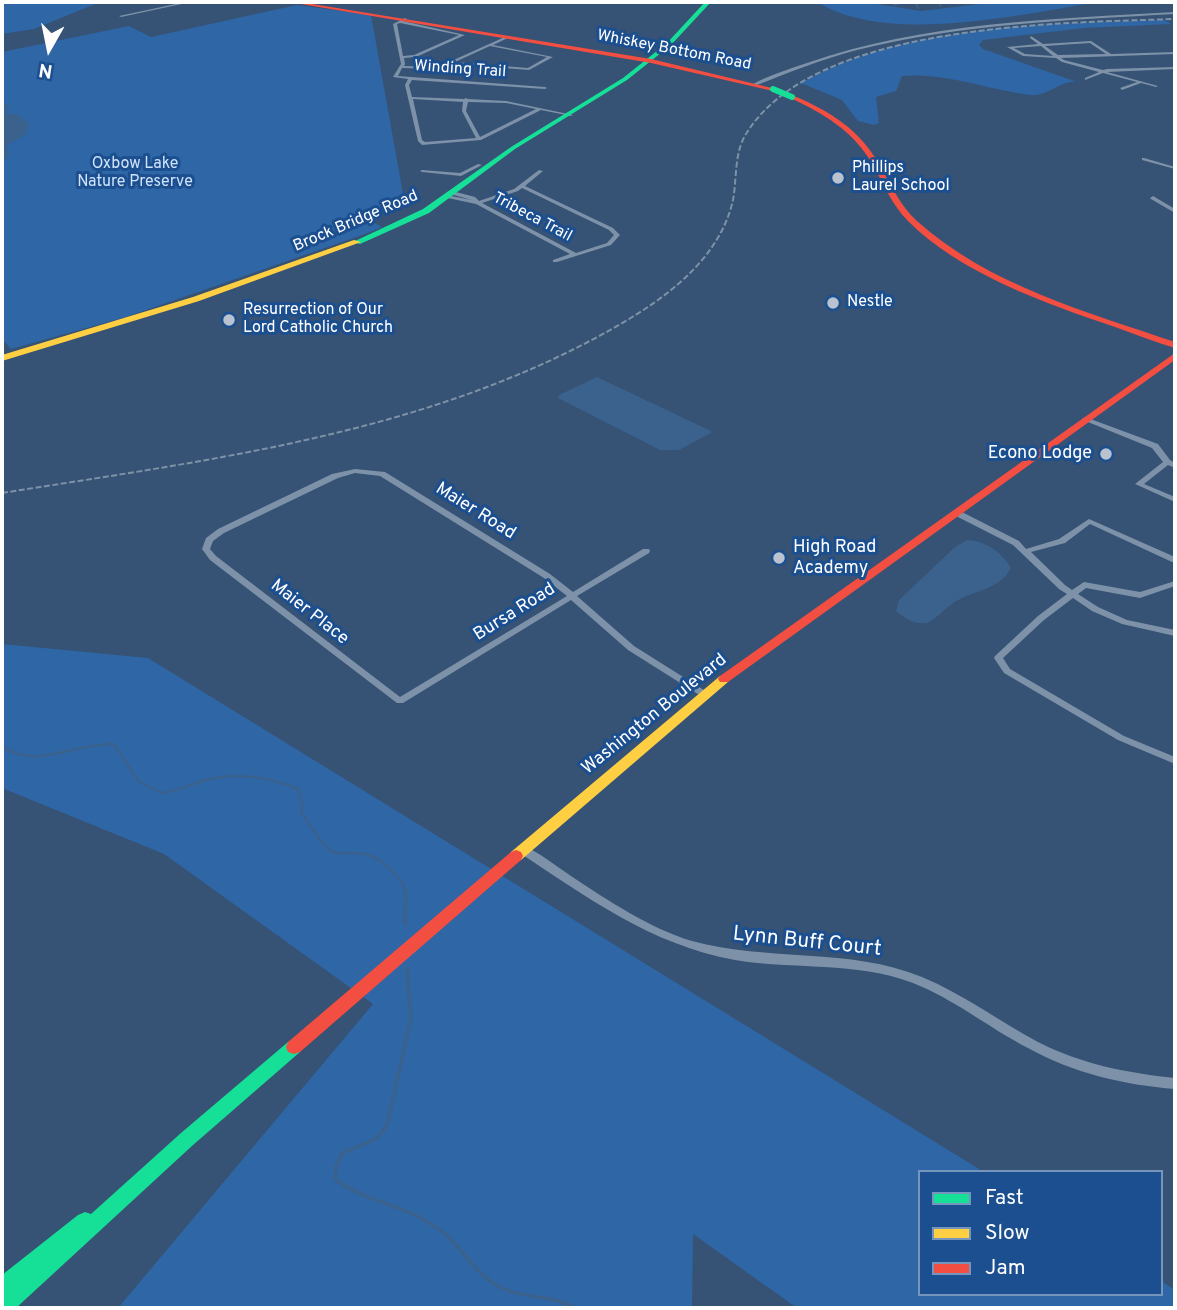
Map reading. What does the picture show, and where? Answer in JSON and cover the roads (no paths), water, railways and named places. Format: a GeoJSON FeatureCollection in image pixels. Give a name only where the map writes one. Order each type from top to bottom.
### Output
{"type":"FeatureCollection","features":[{"type":"Feature","properties":{"kind":"street"},"geometry":{"type":"LineString","coordinates":[[121,16],[189,2]]}},
{"type":"Feature","properties":{"kind":"street","name":"Whiskey Bottom Road"},"geometry":{"type":"LineString","coordinates":[[292,2],[314,8],[405,20],[651,61],[773,89],[822,111],[855,135],[872,158],[895,203],[921,230],[949,249],[1003,277],[1175,345]]}},
{"type":"Feature","properties":{"kind":"street","name":"Brock Bridge Road"},"geometry":{"type":"LineString","coordinates":[[2,358],[125,323],[272,274],[396,226],[449,195],[474,172],[571,116],[651,61],[679,36],[708,2]]}},
{"type":"Feature","properties":{"kind":"street"},"geometry":{"type":"LineString","coordinates":[[755,83],[840,54],[932,34],[1037,20],[1175,13]]}},
{"type":"Feature","properties":{"kind":"street"},"geometry":{"type":"LineString","coordinates":[[405,20],[463,35]]}},
{"type":"Feature","properties":{"kind":"street","name":"Winding Trail"},"geometry":{"type":"LineString","coordinates":[[405,20],[395,24],[402,57],[400,67],[394,75],[410,79],[545,88]]}},
{"type":"Feature","properties":{"kind":"street"},"geometry":{"type":"LineString","coordinates":[[402,57],[415,56],[463,35]]}},
{"type":"Feature","properties":{"kind":"street"},"geometry":{"type":"LineString","coordinates":[[400,67],[434,69],[507,37]]}},
{"type":"Feature","properties":{"kind":"street"},"geometry":{"type":"LineString","coordinates":[[1031,37],[1056,57],[1156,86]]}},
{"type":"Feature","properties":{"kind":"street"},"geometry":{"type":"LineString","coordinates":[[1110,55],[1091,41],[1009,47],[1024,55],[1056,57],[1175,53]]}},
{"type":"Feature","properties":{"kind":"street"},"geometry":{"type":"LineString","coordinates":[[450,63],[529,69],[551,57],[489,45]]}},
{"type":"Feature","properties":{"kind":"street"},"geometry":{"type":"LineString","coordinates":[[1086,79],[1103,72],[1175,68]]}},
{"type":"Feature","properties":{"kind":"street"},"geometry":{"type":"LineString","coordinates":[[410,79],[407,85],[421,143],[479,139],[540,109]]}},
{"type":"Feature","properties":{"kind":"street"},"geometry":{"type":"LineString","coordinates":[[1122,89],[1141,82]]}},
{"type":"Feature","properties":{"kind":"street"},"geometry":{"type":"LineString","coordinates":[[506,102],[522,86]]}},
{"type":"Feature","properties":{"kind":"street"},"geometry":{"type":"LineString","coordinates":[[411,98],[506,102],[571,116]]}},
{"type":"Feature","properties":{"kind":"street"},"geometry":{"type":"LineString","coordinates":[[466,99],[464,111],[479,139]]}},
{"type":"Feature","properties":{"kind":"street"},"geometry":{"type":"LineString","coordinates":[[1144,159],[1175,168]]}},
{"type":"Feature","properties":{"kind":"street"},"geometry":{"type":"LineString","coordinates":[[422,171],[474,172]]}},
{"type":"Feature","properties":{"kind":"street"},"geometry":{"type":"LineString","coordinates":[[478,203],[522,186],[541,171]]}},
{"type":"Feature","properties":{"kind":"street"},"geometry":{"type":"LineString","coordinates":[[522,186],[611,229],[617,235],[609,244],[555,261]]}},
{"type":"Feature","properties":{"kind":"street","name":"Tribeca Trail"},"geometry":{"type":"LineString","coordinates":[[449,195],[478,203],[574,254]]}},
{"type":"Feature","properties":{"kind":"street"},"geometry":{"type":"LineString","coordinates":[[1153,198],[1175,211]]}},
{"type":"Feature","properties":{"kind":"street","name":"Washington Boulevard"},"geometry":{"type":"LineString","coordinates":[[2,1308],[187,1139],[704,694],[1175,356]]}},
{"type":"Feature","properties":{"kind":"street"},"geometry":{"type":"LineString","coordinates":[[1085,419],[1156,446],[1171,464],[1139,484],[1175,500]]}},
{"type":"Feature","properties":{"kind":"street","name":"Maier Road"},"geometry":{"type":"LineString","coordinates":[[207,544],[221,531],[335,477],[355,471],[388,476],[547,576],[625,643],[704,694]]}},
{"type":"Feature","properties":{"kind":"street"},"geometry":{"type":"LineString","coordinates":[[957,513],[1006,536],[1027,551],[1070,594],[1117,619],[1175,633]]}},
{"type":"Feature","properties":{"kind":"street"},"geometry":{"type":"LineString","coordinates":[[1027,551],[1062,541],[1089,521],[1175,560]]}},
{"type":"Feature","properties":{"kind":"street","name":"Maier Place"},"geometry":{"type":"LineString","coordinates":[[207,544],[206,549],[213,558],[400,701]]}},
{"type":"Feature","properties":{"kind":"street","name":"Bursa Road"},"geometry":{"type":"LineString","coordinates":[[400,701],[646,551]]}},
{"type":"Feature","properties":{"kind":"street"},"geometry":{"type":"LineString","coordinates":[[1175,583],[1164,584],[1146,594],[1133,594],[1088,584],[1070,594],[1000,654],[999,663],[1007,671],[1112,733],[1175,761]]}},
{"type":"Feature","properties":{"kind":"street","name":"Lynn Buff Court"},"geometry":{"type":"LineString","coordinates":[[522,849],[629,917],[682,942],[740,957],[820,960],[890,971],[943,993],[1035,1045],[1082,1066],[1138,1080],[1175,1084]]}},
{"type":"Feature","properties":{"kind":"street","name":"Washington Boulevard"},"geometry":{"type":"LineString","coordinates":[[2,1287],[187,1139]]}},
{"type":"Feature","properties":{"kind":"waterway"},"geometry":{"type":"LineString","coordinates":[[894,5],[904,2]]}},
{"type":"Feature","properties":{"kind":"waterway"},"geometry":{"type":"LineString","coordinates":[[916,2],[918,8]]}},
{"type":"Feature","properties":{"kind":"waterway"},"geometry":{"type":"LineString","coordinates":[[940,6],[942,2]]}},
{"type":"Feature","properties":{"kind":"waterway"},"geometry":{"type":"LineString","coordinates":[[2,746],[14,753],[42,756],[114,744],[139,782],[161,793],[227,776],[263,778],[298,789],[303,805],[301,813],[328,849],[375,858],[397,876],[406,893]]}},
{"type":"Feature","properties":{"kind":"waterway"},"geometry":{"type":"LineString","coordinates":[[405,924],[406,893]]}},
{"type":"Feature","properties":{"kind":"waterway"},"geometry":{"type":"LineString","coordinates":[[407,968],[411,1018],[387,1126],[376,1139],[342,1153],[336,1167],[335,1179],[361,1194],[432,1224],[445,1234],[479,1271],[504,1289],[558,1301],[576,1308]]}},
{"type":"Feature","properties":{"kind":"railway"},"geometry":{"type":"LineString","coordinates":[[2,493],[245,453],[325,436],[404,415],[481,389],[557,358],[629,319],[663,297],[693,270],[718,238],[727,220],[733,200],[739,149],[746,134],[779,97],[825,70],[881,50],[942,36],[1068,23],[1175,19]]}},
{"type":"Feature","properties":{"kind":"place","name":"Phillips Laurel School"},"geometry":{"type":"Point","coordinates":[838,178]}},
{"type":"Feature","properties":{"kind":"place","name":"Nestle"},"geometry":{"type":"Point","coordinates":[833,303]}},
{"type":"Feature","properties":{"kind":"place","name":"Resurrection of Our Lord Catholic Church"},"geometry":{"type":"Point","coordinates":[229,320]}},
{"type":"Feature","properties":{"kind":"place","name":"Econo Lodge"},"geometry":{"type":"Point","coordinates":[1106,454]}},
{"type":"Feature","properties":{"kind":"place","name":"High Road Academy"},"geometry":{"type":"Point","coordinates":[779,558]}},
{"type":"Feature","properties":{"kind":"park label","name":"Oxbow Lake Nature Preserve"},"geometry":{"type":"Point","coordinates":[135,174]}}]}
